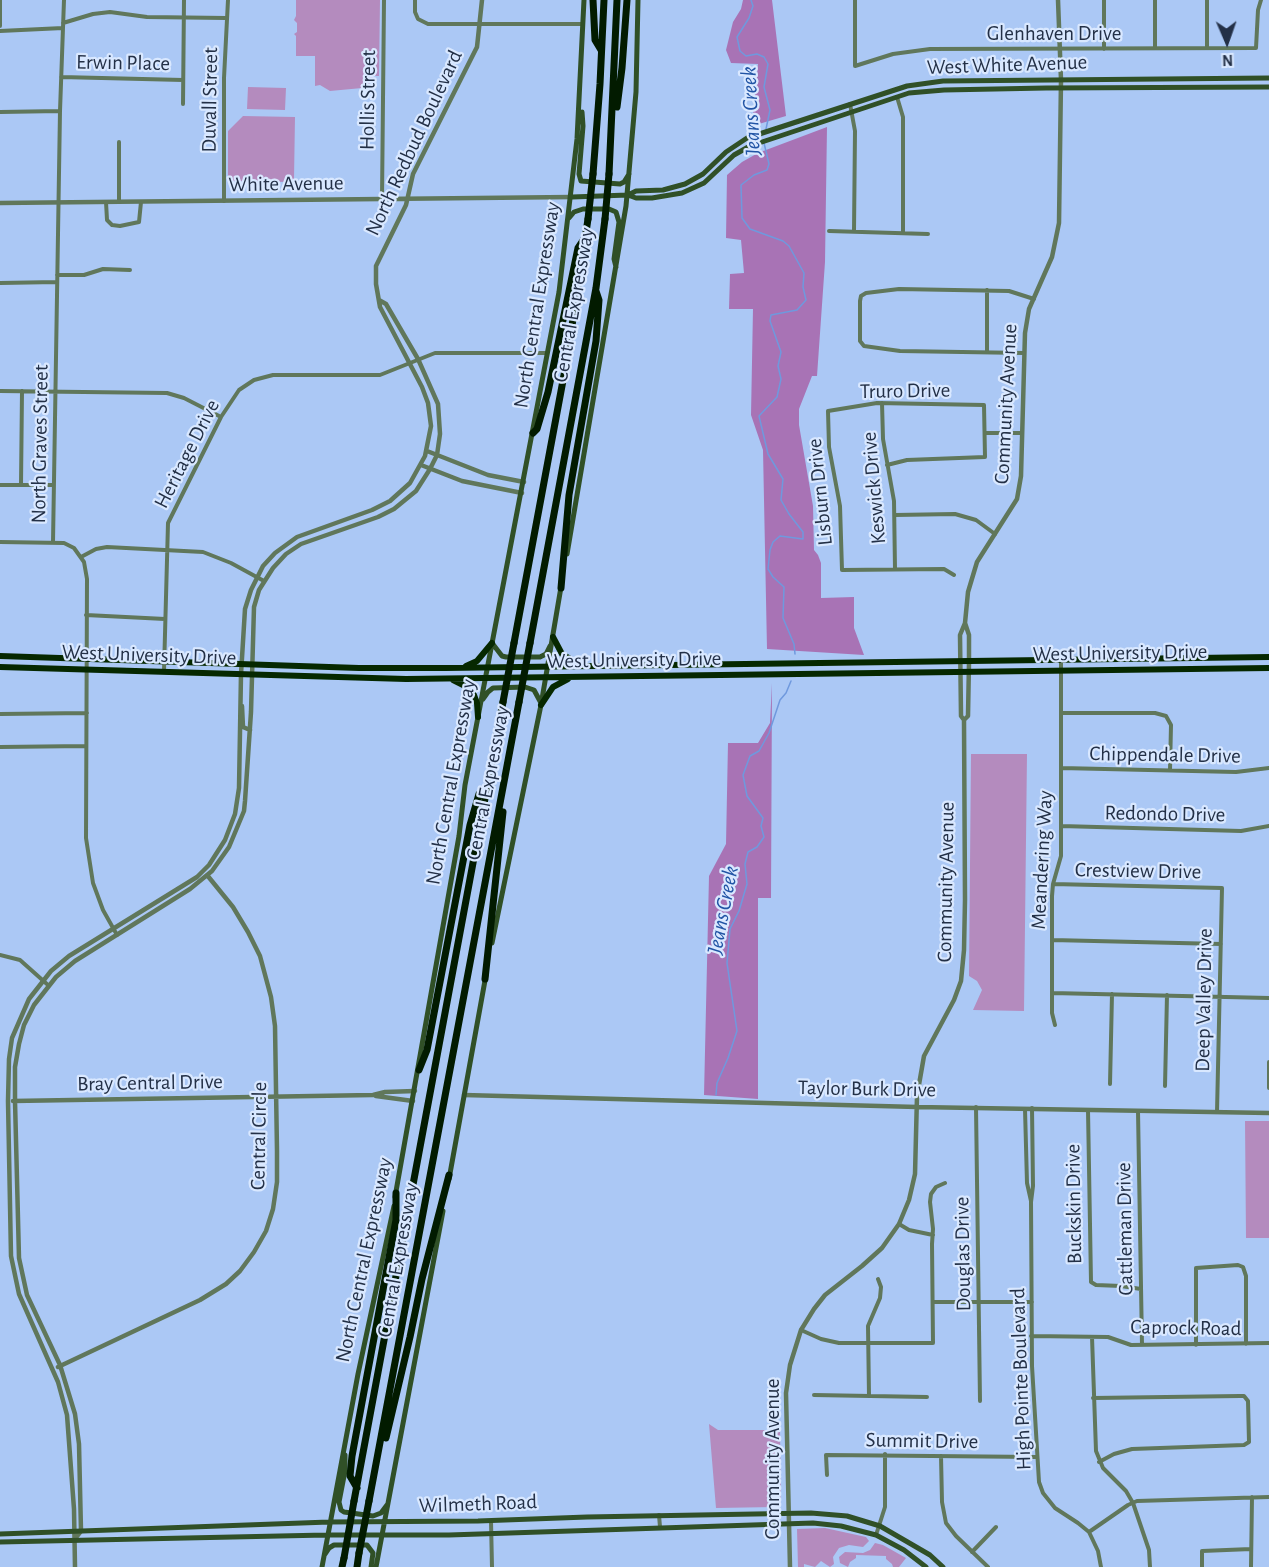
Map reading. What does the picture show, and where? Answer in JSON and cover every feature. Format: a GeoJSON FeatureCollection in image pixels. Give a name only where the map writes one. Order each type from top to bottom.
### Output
{"type":"FeatureCollection","features":[{"type":"Feature","properties":{"kind":"highway"},"geometry":{"type":"LineString","coordinates":[[593,0],[595,40],[602,52]]}},
{"type":"Feature","properties":{"kind":"highway","name":"Central Expressway"},"geometry":{"type":"LineString","coordinates":[[342,1567],[568,352],[586,237],[593,174],[604,0]]}},
{"type":"Feature","properties":{"kind":"highway","name":"Central Expressway"},"geometry":{"type":"LineString","coordinates":[[358,1567],[596,288],[611,151],[617,0]]}},
{"type":"Feature","properties":{"kind":"highway"},"geometry":{"type":"LineString","coordinates":[[611,151],[622,68],[627,0]]}},
{"type":"Feature","properties":{"kind":"highway"},"geometry":{"type":"LineString","coordinates":[[533,433],[537,429],[548,392],[578,248],[586,237]]}},
{"type":"Feature","properties":{"kind":"highway"},"geometry":{"type":"LineString","coordinates":[[561,588],[569,495],[596,341],[599,300],[596,288]]}},
{"type":"Feature","properties":{"kind":"highway"},"geometry":{"type":"LineString","coordinates":[[553,637],[562,654],[582,666]]}},
{"type":"Feature","properties":{"kind":"highway"},"geometry":{"type":"LineString","coordinates":[[460,668],[477,661],[492,643]]}},
{"type":"Feature","properties":{"kind":"highway","name":"West University Drive"},"geometry":{"type":"LineString","coordinates":[[0,656],[380,668],[1269,657]]}},
{"type":"Feature","properties":{"kind":"highway","name":"West University Drive"},"geometry":{"type":"LineString","coordinates":[[0,666],[453,679],[1269,668]]}},
{"type":"Feature","properties":{"kind":"highway"},"geometry":{"type":"LineString","coordinates":[[646,666],[647,676]]}},
{"type":"Feature","properties":{"kind":"highway"},"geometry":{"type":"LineString","coordinates":[[541,705],[553,687],[572,677]]}},
{"type":"Feature","properties":{"kind":"highway"},"geometry":{"type":"LineString","coordinates":[[453,679],[474,694],[478,717]]}},
{"type":"Feature","properties":{"kind":"highway"},"geometry":{"type":"LineString","coordinates":[[485,979],[509,759]]}},
{"type":"Feature","properties":{"kind":"highway"},"geometry":{"type":"LineString","coordinates":[[419,1070],[427,1050],[470,825],[479,794],[487,786]]}},
{"type":"Feature","properties":{"kind":"highway"},"geometry":{"type":"LineString","coordinates":[[378,1457],[390,1426],[422,1278],[449,1175]]}},
{"type":"Feature","properties":{"kind":"highway"},"geometry":{"type":"LineString","coordinates":[[357,1488],[350,1476],[353,1447],[396,1220],[396,1193]]}},
{"type":"Feature","properties":{"kind":"main road","name":"North Central Expressway"},"geometry":{"type":"LineString","coordinates":[[322,1567],[326,1535],[365,1336],[379,1280],[419,1070],[480,705],[559,292],[572,197],[580,98],[584,0]]}},
{"type":"Feature","properties":{"kind":"main road"},"geometry":{"type":"LineString","coordinates":[[376,1567],[485,979],[541,705],[617,269],[630,173],[636,92],[638,0]]}},
{"type":"Feature","properties":{"kind":"main road","name":"West White Avenue"},"geometry":{"type":"LineString","coordinates":[[628,195],[636,191],[666,190],[691,182],[704,174],[733,147],[757,135],[907,86],[932,82],[1269,78]]}},
{"type":"Feature","properties":{"kind":"main road","name":"West White Avenue"},"geometry":{"type":"LineString","coordinates":[[572,197],[628,195],[636,198],[682,194],[712,177],[738,152],[755,144],[897,96],[922,91],[1269,87]]}},
{"type":"Feature","properties":{"kind":"main road"},"geometry":{"type":"LineString","coordinates":[[580,98],[583,126],[579,174],[581,180],[620,184],[630,173]]}},
{"type":"Feature","properties":{"kind":"main road"},"geometry":{"type":"LineString","coordinates":[[820,114],[823,121]]}},
{"type":"Feature","properties":{"kind":"main road"},"geometry":{"type":"LineString","coordinates":[[691,182],[697,187]]}},
{"type":"Feature","properties":{"kind":"main road"},"geometry":{"type":"LineString","coordinates":[[569,218],[574,212],[583,209],[609,209],[616,212],[619,222],[614,259],[617,269]]}},
{"type":"Feature","properties":{"kind":"main road"},"geometry":{"type":"LineString","coordinates":[[492,643],[504,657],[537,658],[546,654],[553,637]]}},
{"type":"Feature","properties":{"kind":"main road"},"geometry":{"type":"LineString","coordinates":[[480,705],[493,688],[516,687],[534,690],[541,705]]}},
{"type":"Feature","properties":{"kind":"main road"},"geometry":{"type":"LineString","coordinates":[[345,1441],[345,1472],[339,1502],[340,1510],[373,1516],[381,1513],[388,1505]]}},
{"type":"Feature","properties":{"kind":"main road","name":"Wilmeth Road"},"geometry":{"type":"LineString","coordinates":[[0,1534],[329,1522],[491,1521],[788,1513],[840,1515],[880,1526],[930,1555],[943,1567]]}},
{"type":"Feature","properties":{"kind":"main road"},"geometry":{"type":"LineString","coordinates":[[247,1538],[250,1528],[285,1527],[299,1523]]}},
{"type":"Feature","properties":{"kind":"main road","name":"Wilmeth Road"},"geometry":{"type":"LineString","coordinates":[[0,1542],[326,1535],[381,1536],[832,1524],[876,1535],[904,1550],[926,1567]]}},
{"type":"Feature","properties":{"kind":"main road"},"geometry":{"type":"LineString","coordinates":[[170,1528],[170,1540]]}},
{"type":"Feature","properties":{"kind":"main road"},"geometry":{"type":"LineString","coordinates":[[323,1557],[334,1545],[366,1545],[373,1553],[371,1567]]}},
{"type":"Feature","properties":{"kind":"street"},"geometry":{"type":"LineString","coordinates":[[0,0],[0,26]]}},
{"type":"Feature","properties":{"kind":"street","name":"North Graves Street"},"geometry":{"type":"LineString","coordinates":[[64,0],[58,202],[53,542],[72,546],[81,557]]}},
{"type":"Feature","properties":{"kind":"street"},"geometry":{"type":"LineString","coordinates":[[183,104],[184,0]]}},
{"type":"Feature","properties":{"kind":"street","name":"Duvall Street"},"geometry":{"type":"LineString","coordinates":[[224,201],[228,0]]}},
{"type":"Feature","properties":{"kind":"street","name":"Hollis Street"},"geometry":{"type":"LineString","coordinates":[[382,200],[384,0]]}},
{"type":"Feature","properties":{"kind":"street"},"geometry":{"type":"LineString","coordinates":[[415,0],[416,15],[424,23],[584,24]]}},
{"type":"Feature","properties":{"kind":"street","name":"North Redbud Boulevard"},"geometry":{"type":"LineString","coordinates":[[78,1532],[69,1428],[64,1401],[53,1369],[21,1299],[11,1250],[8,1101],[9,1059],[14,1030],[29,999],[43,979],[69,956],[206,873],[230,831],[239,788],[240,700],[245,609],[256,577],[274,553],[293,539],[372,510],[390,501],[410,483],[421,465],[427,451],[430,431],[429,410],[424,392],[380,307],[376,266],[408,200],[413,174],[477,47],[482,0]]}},
{"type":"Feature","properties":{"kind":"street","name":"Glenhaven Drive"},"geometry":{"type":"LineString","coordinates":[[855,0],[855,66],[892,54],[930,48],[1256,48],[1258,10],[1261,0]]}},
{"type":"Feature","properties":{"kind":"street","name":"Community Avenue"},"geometry":{"type":"LineString","coordinates":[[790,1567],[786,1393],[790,1365],[801,1330],[814,1309],[825,1295],[875,1254],[899,1224],[909,1200],[915,1174],[919,1074],[924,1056],[954,1000],[962,972],[964,720],[961,716],[960,635],[965,623],[968,592],[977,562],[1017,499],[1021,476],[1025,333],[1029,309],[1052,257],[1060,201],[1062,80],[1058,0]]}},
{"type":"Feature","properties":{"kind":"street"},"geometry":{"type":"LineString","coordinates":[[1104,0],[1104,49]]}},
{"type":"Feature","properties":{"kind":"street"},"geometry":{"type":"LineString","coordinates":[[1155,0],[1155,48]]}},
{"type":"Feature","properties":{"kind":"street"},"geometry":{"type":"LineString","coordinates":[[1207,0],[1207,48]]}},
{"type":"Feature","properties":{"kind":"street"},"geometry":{"type":"LineString","coordinates":[[0,31],[63,26],[93,15],[110,12],[147,17],[226,18]]}},
{"type":"Feature","properties":{"kind":"street","name":"Erwin Place"},"geometry":{"type":"LineString","coordinates":[[61,77],[183,80]]}},
{"type":"Feature","properties":{"kind":"street"},"geometry":{"type":"LineString","coordinates":[[897,96],[903,117],[903,233]]}},
{"type":"Feature","properties":{"kind":"street"},"geometry":{"type":"LineString","coordinates":[[850,104],[855,131],[854,231]]}},
{"type":"Feature","properties":{"kind":"street"},"geometry":{"type":"LineString","coordinates":[[0,112],[60,111]]}},
{"type":"Feature","properties":{"kind":"street"},"geometry":{"type":"LineString","coordinates":[[119,142],[119,202]]}},
{"type":"Feature","properties":{"kind":"street","name":"White Avenue"},"geometry":{"type":"LineString","coordinates":[[0,203],[572,197]]}},
{"type":"Feature","properties":{"kind":"street"},"geometry":{"type":"LineString","coordinates":[[106,202],[107,220],[112,225],[120,226],[139,222],[141,202]]}},
{"type":"Feature","properties":{"kind":"street"},"geometry":{"type":"LineString","coordinates":[[828,231],[927,234]]}},
{"type":"Feature","properties":{"kind":"street"},"geometry":{"type":"LineString","coordinates":[[57,275],[84,275],[104,269],[130,270]]}},
{"type":"Feature","properties":{"kind":"street"},"geometry":{"type":"LineString","coordinates":[[0,283],[57,282]]}},
{"type":"Feature","properties":{"kind":"street"},"geometry":{"type":"LineString","coordinates":[[1024,353],[900,351],[861,344],[861,296],[899,289],[987,290],[1009,291],[1034,299]]}},
{"type":"Feature","properties":{"kind":"street"},"geometry":{"type":"LineString","coordinates":[[987,290],[987,352]]}},
{"type":"Feature","properties":{"kind":"street","name":"North Redbud Boulevard"},"geometry":{"type":"LineString","coordinates":[[78,1532],[78,1435],[74,1408],[60,1365],[29,1301],[22,1276],[18,1247],[15,1067],[21,1033],[34,1005],[48,985],[75,961],[182,895],[223,857],[233,839],[244,811],[246,789],[254,607],[264,581],[277,563],[296,547],[394,509],[412,495],[430,469],[440,434],[440,412],[418,359],[386,303],[379,300]]}},
{"type":"Feature","properties":{"kind":"street","name":"Heritage Drive"},"geometry":{"type":"LineString","coordinates":[[164,671],[168,523],[221,417],[239,390],[251,381],[264,376],[376,375],[435,353],[547,353]]}},
{"type":"Feature","properties":{"kind":"street"},"geometry":{"type":"LineString","coordinates":[[21,485],[22,391]]}},
{"type":"Feature","properties":{"kind":"street"},"geometry":{"type":"LineString","coordinates":[[0,392],[172,394],[221,417]]}},
{"type":"Feature","properties":{"kind":"street","name":"Truro Drive"},"geometry":{"type":"LineString","coordinates":[[828,411],[882,403],[984,405],[985,433]]}},
{"type":"Feature","properties":{"kind":"street","name":"Keswick Drive"},"geometry":{"type":"LineString","coordinates":[[882,403],[883,439],[894,501],[895,569]]}},
{"type":"Feature","properties":{"kind":"street","name":"Lisburn Drive"},"geometry":{"type":"LineString","coordinates":[[828,411],[829,447],[840,506],[842,570],[895,569]]}},
{"type":"Feature","properties":{"kind":"street"},"geometry":{"type":"LineString","coordinates":[[887,465],[907,460],[985,457],[985,433],[1022,433]]}},
{"type":"Feature","properties":{"kind":"street"},"geometry":{"type":"LineString","coordinates":[[427,451],[495,477],[524,482]]}},
{"type":"Feature","properties":{"kind":"street"},"geometry":{"type":"LineString","coordinates":[[421,465],[462,481],[522,493]]}},
{"type":"Feature","properties":{"kind":"street"},"geometry":{"type":"LineString","coordinates":[[462,481],[466,467]]}},
{"type":"Feature","properties":{"kind":"street"},"geometry":{"type":"LineString","coordinates":[[0,485],[54,485]]}},
{"type":"Feature","properties":{"kind":"street"},"geometry":{"type":"LineString","coordinates":[[895,515],[955,514],[976,520],[995,534]]}},
{"type":"Feature","properties":{"kind":"street"},"geometry":{"type":"LineString","coordinates":[[0,542],[53,542]]}},
{"type":"Feature","properties":{"kind":"street"},"geometry":{"type":"LineString","coordinates":[[117,935],[97,897],[89,866],[86,838],[87,579],[81,557],[102,547],[203,552],[231,562],[264,581]]}},
{"type":"Feature","properties":{"kind":"street"},"geometry":{"type":"LineString","coordinates":[[895,569],[944,569],[954,575]]}},
{"type":"Feature","properties":{"kind":"street"},"geometry":{"type":"LineString","coordinates":[[86,615],[165,619]]}},
{"type":"Feature","properties":{"kind":"street","name":"Community Avenue"},"geometry":{"type":"LineString","coordinates":[[964,720],[968,716],[969,672],[969,635],[965,623]]}},
{"type":"Feature","properties":{"kind":"street","name":"Meandering Way"},"geometry":{"type":"LineString","coordinates":[[1055,1025],[1052,1013],[1052,940],[1053,884],[1061,859],[1061,660]]}},
{"type":"Feature","properties":{"kind":"street"},"geometry":{"type":"LineString","coordinates":[[240,700],[244,712],[243,726],[250,730]]}},
{"type":"Feature","properties":{"kind":"street"},"geometry":{"type":"LineString","coordinates":[[0,714],[87,713]]}},
{"type":"Feature","properties":{"kind":"street"},"geometry":{"type":"LineString","coordinates":[[1061,713],[1155,713],[1166,716],[1171,725],[1170,770]]}},
{"type":"Feature","properties":{"kind":"street"},"geometry":{"type":"LineString","coordinates":[[0,747],[86,746]]}},
{"type":"Feature","properties":{"kind":"street","name":"Chippendale Drive"},"geometry":{"type":"LineString","coordinates":[[1061,768],[1236,772],[1269,768]]}},
{"type":"Feature","properties":{"kind":"street"},"geometry":{"type":"LineString","coordinates":[[239,788],[246,789]]}},
{"type":"Feature","properties":{"kind":"street","name":"Redondo Drive"},"geometry":{"type":"LineString","coordinates":[[1061,826],[1241,831],[1269,826]]}},
{"type":"Feature","properties":{"kind":"street","name":"Central Circle"},"geometry":{"type":"LineString","coordinates":[[53,1369],[212,1293],[232,1278],[251,1257],[266,1231],[275,1201],[277,1182],[275,1026],[271,997],[264,969],[244,925],[206,873]]}},
{"type":"Feature","properties":{"kind":"street","name":"Crestview Drive"},"geometry":{"type":"LineString","coordinates":[[1053,884],[1222,888]]}},
{"type":"Feature","properties":{"kind":"street","name":"Deep Valley Drive"},"geometry":{"type":"LineString","coordinates":[[1217,1112],[1222,888]]}},
{"type":"Feature","properties":{"kind":"street"},"geometry":{"type":"LineString","coordinates":[[1052,940],[1221,944]]}},
{"type":"Feature","properties":{"kind":"street"},"geometry":{"type":"LineString","coordinates":[[0,955],[20,960],[48,985]]}},
{"type":"Feature","properties":{"kind":"street"},"geometry":{"type":"LineString","coordinates":[[1052,993],[1269,998]]}},
{"type":"Feature","properties":{"kind":"street"},"geometry":{"type":"LineString","coordinates":[[1110,1084],[1112,994]]}},
{"type":"Feature","properties":{"kind":"street"},"geometry":{"type":"LineString","coordinates":[[1165,1086],[1167,995]]}},
{"type":"Feature","properties":{"kind":"street"},"geometry":{"type":"LineString","coordinates":[[1269,1062],[1269,1088]]}},
{"type":"Feature","properties":{"kind":"street","name":"Bray Central Drive"},"geometry":{"type":"LineString","coordinates":[[373,1095],[415,1091]]}},
{"type":"Feature","properties":{"kind":"street","name":"Bray Central Drive"},"geometry":{"type":"LineString","coordinates":[[0,1101],[373,1095],[413,1101]]}},
{"type":"Feature","properties":{"kind":"street","name":"Taylor Burk Drive"},"geometry":{"type":"LineString","coordinates":[[464,1095],[917,1107],[1269,1113]]}},
{"type":"Feature","properties":{"kind":"street","name":"Douglas Drive"},"geometry":{"type":"LineString","coordinates":[[976,1107],[980,1401]]}},
{"type":"Feature","properties":{"kind":"street","name":"High Pointe Boulevard"},"geometry":{"type":"LineString","coordinates":[[1032,1108],[1034,1186],[1031,1202],[1031,1336],[1039,1482],[1046,1498],[1055,1508],[1089,1532]]}},
{"type":"Feature","properties":{"kind":"street","name":"High Pointe Boulevard"},"geometry":{"type":"LineString","coordinates":[[1025,1109],[1027,1183],[1031,1202]]}},
{"type":"Feature","properties":{"kind":"street","name":"Buckskin Drive"},"geometry":{"type":"LineString","coordinates":[[1088,1110],[1091,1282],[1096,1285],[1141,1289]]}},
{"type":"Feature","properties":{"kind":"street","name":"Cattleman Drive"},"geometry":{"type":"LineString","coordinates":[[1138,1111],[1143,1346]]}},
{"type":"Feature","properties":{"kind":"street"},"geometry":{"type":"LineString","coordinates":[[9,1183],[16,1183]]}},
{"type":"Feature","properties":{"kind":"street"},"geometry":{"type":"LineString","coordinates":[[801,1330],[820,1339],[838,1343],[933,1342],[933,1235],[930,1202],[931,1194],[936,1187],[945,1183]]}},
{"type":"Feature","properties":{"kind":"street"},"geometry":{"type":"LineString","coordinates":[[899,1224],[909,1230],[933,1235]]}},
{"type":"Feature","properties":{"kind":"street"},"geometry":{"type":"LineString","coordinates":[[1196,1345],[1196,1268],[1238,1265],[1244,1268],[1246,1344]]}},
{"type":"Feature","properties":{"kind":"street"},"geometry":{"type":"LineString","coordinates":[[15,1277],[22,1276]]}},
{"type":"Feature","properties":{"kind":"street"},"geometry":{"type":"LineString","coordinates":[[869,1396],[868,1326],[880,1298],[878,1280]]}},
{"type":"Feature","properties":{"kind":"street"},"geometry":{"type":"LineString","coordinates":[[933,1302],[1032,1302]]}},
{"type":"Feature","properties":{"kind":"street","name":"Caprock Road"},"geometry":{"type":"LineString","coordinates":[[1031,1336],[1108,1337],[1131,1346],[1269,1343]]}},
{"type":"Feature","properties":{"kind":"street"},"geometry":{"type":"LineString","coordinates":[[1092,1337],[1094,1443],[1106,1472],[1126,1491],[1133,1503],[1149,1550],[1150,1567]]}},
{"type":"Feature","properties":{"kind":"street"},"geometry":{"type":"LineString","coordinates":[[814,1395],[927,1397]]}},
{"type":"Feature","properties":{"kind":"street"},"geometry":{"type":"LineString","coordinates":[[1093,1398],[1244,1396],[1248,1401],[1249,1442],[1247,1444],[1132,1449],[1114,1454],[1100,1462]]}},
{"type":"Feature","properties":{"kind":"street","name":"Summit Drive"},"geometry":{"type":"LineString","coordinates":[[827,1475],[826,1455],[1037,1457]]}},
{"type":"Feature","properties":{"kind":"street"},"geometry":{"type":"LineString","coordinates":[[876,1535],[885,1502],[885,1455]]}},
{"type":"Feature","properties":{"kind":"street"},"geometry":{"type":"LineString","coordinates":[[942,1456],[944,1517],[951,1530],[988,1567]]}},
{"type":"Feature","properties":{"kind":"street"},"geometry":{"type":"LineString","coordinates":[[1251,1567],[1252,1497]]}},
{"type":"Feature","properties":{"kind":"street"},"geometry":{"type":"LineString","coordinates":[[1101,1567],[1098,1551],[1089,1532],[1133,1503],[1149,1500],[1269,1497]]}},
{"type":"Feature","properties":{"kind":"street"},"geometry":{"type":"LineString","coordinates":[[659,1515],[660,1527]]}},
{"type":"Feature","properties":{"kind":"street"},"geometry":{"type":"LineString","coordinates":[[491,1521],[492,1567]]}},
{"type":"Feature","properties":{"kind":"street"},"geometry":{"type":"LineString","coordinates":[[972,1552],[996,1527]]}},
{"type":"Feature","properties":{"kind":"street"},"geometry":{"type":"LineString","coordinates":[[75,1567],[74,1540],[78,1532]]}},
{"type":"Feature","properties":{"kind":"street"},"geometry":{"type":"LineString","coordinates":[[1202,1567],[1202,1551],[1251,1549]]}},
{"type":"Feature","properties":{"kind":"shaded area"},"geometry":{"type":"Polygon","coordinates":[[[296,0],[380,0],[379,76],[373,76],[369,85],[362,88],[330,91],[320,85],[315,86],[315,56],[296,56],[296,36],[294,34],[297,32],[297,23],[294,20],[296,0]]]}},
{"type":"Feature","properties":{"kind":"shaded area"},"geometry":{"type":"Polygon","coordinates":[[[743,0],[772,0],[786,116],[752,126],[758,64],[731,63],[726,50],[733,22],[741,9],[743,0]]]}},
{"type":"Feature","properties":{"kind":"shaded area"},"geometry":{"type":"Polygon","coordinates":[[[248,87],[286,88],[285,110],[247,109],[248,87]]]}},
{"type":"Feature","properties":{"kind":"shaded area"},"geometry":{"type":"Polygon","coordinates":[[[243,116],[295,117],[294,179],[290,182],[228,181],[228,131],[243,116]]]}},
{"type":"Feature","properties":{"kind":"shaded area"},"geometry":{"type":"Polygon","coordinates":[[[827,127],[825,262],[817,376],[812,376],[799,409],[799,425],[813,506],[814,550],[821,563],[821,598],[854,597],[854,628],[864,655],[767,649],[763,450],[751,415],[753,309],[729,309],[730,274],[744,273],[741,240],[726,238],[727,175],[742,162],[758,153],[827,127]]]}},
{"type":"Feature","properties":{"kind":"shaded area"},"geometry":{"type":"Polygon","coordinates":[[[772,683],[771,898],[758,898],[758,1099],[704,1095],[709,876],[726,844],[728,743],[758,743],[770,723],[772,683]]]}},
{"type":"Feature","properties":{"kind":"shaded area"},"geometry":{"type":"Polygon","coordinates":[[[971,754],[1027,754],[1024,1011],[973,1010],[982,990],[977,981],[969,976],[971,754]]]}},
{"type":"Feature","properties":{"kind":"shaded area"},"geometry":{"type":"Polygon","coordinates":[[[1245,1121],[1269,1121],[1269,1238],[1246,1238],[1245,1121]]]}},
{"type":"Feature","properties":{"kind":"shaded area"},"geometry":{"type":"Polygon","coordinates":[[[709,1424],[718,1430],[776,1430],[780,1432],[781,1503],[775,1507],[716,1508],[709,1424]]]}},
{"type":"Feature","properties":{"kind":"shaded area"},"geometry":{"type":"Polygon","coordinates":[[[825,1528],[866,1537],[869,1541],[863,1547],[849,1545],[839,1548],[833,1557],[834,1564],[830,1567],[821,1561],[815,1567],[804,1564],[804,1567],[798,1567],[797,1529],[825,1528]]]}},
{"type":"Feature","properties":{"kind":"shaded area"},"geometry":{"type":"Polygon","coordinates":[[[875,1543],[906,1558],[899,1567],[893,1567],[886,1556],[856,1555],[848,1567],[840,1563],[839,1557],[845,1552],[863,1553],[870,1550],[875,1543]]]}},
{"type":"Feature","properties":{"kind":"waterway","name":"Jeans Creek"},"geometry":{"type":"LineString","coordinates":[[751,0],[753,6],[749,18],[737,37],[740,51],[746,56],[757,54],[764,57],[768,64],[764,87],[770,110],[766,129]]}},
{"type":"Feature","properties":{"kind":"waterway","name":"Jeans Creek"},"geometry":{"type":"LineString","coordinates":[[764,143],[769,164],[767,170],[754,175],[741,185],[742,218],[750,229],[783,241],[789,246],[804,273],[803,287],[806,300],[797,310],[771,315],[770,321],[781,352],[778,366],[781,379],[777,397],[759,416],[768,454],[783,479],[781,500],[803,532],[803,539],[780,536],[773,542],[768,569],[784,587],[783,618],[794,644],[795,654]]}},
{"type":"Feature","properties":{"kind":"waterway","name":"Jeans Creek"},"geometry":{"type":"LineString","coordinates":[[716,1095],[717,1083],[737,1031],[727,963],[730,929],[739,911],[747,884],[745,864],[748,852],[757,847],[764,837],[761,826],[763,818],[747,796],[743,775],[750,756],[759,751],[769,733],[780,700],[791,681]]}}]}
